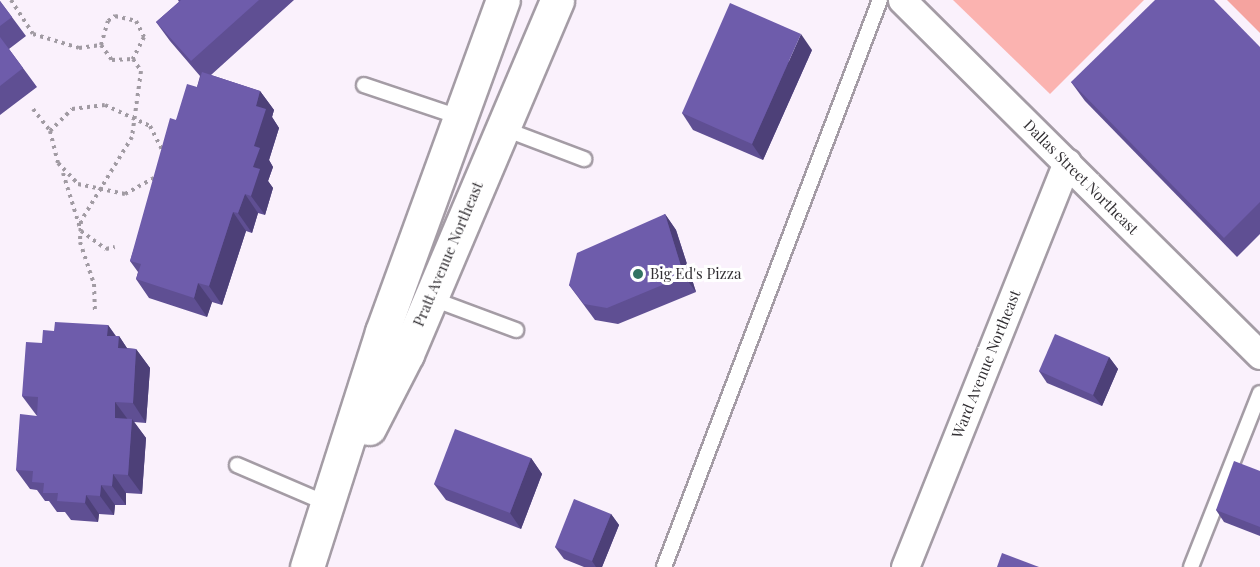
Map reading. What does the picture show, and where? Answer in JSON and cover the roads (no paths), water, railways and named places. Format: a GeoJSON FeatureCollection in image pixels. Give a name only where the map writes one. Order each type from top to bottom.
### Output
{"type":"FeatureCollection","features":[{"type":"Feature","properties":{"kind":"main road","name":"Pratt Avenue Northeast"},"geometry":{"type":"LineString","coordinates":[[307,567],[330,505],[382,332],[503,0]]}},
{"type":"Feature","properties":{"kind":"main road","name":"Pratt Avenue Northeast"},"geometry":{"type":"LineString","coordinates":[[330,505],[430,298],[557,0]]}},
{"type":"Feature","properties":{"kind":"street","name":"Dallas Street Northeast"},"geometry":{"type":"LineString","coordinates":[[902,0],[1260,355]]}},
{"type":"Feature","properties":{"kind":"street","name":"Ward Avenue Northeast"},"geometry":{"type":"LineString","coordinates":[[905,567],[1066,162]]}},
{"type":"Feature","properties":{"kind":"lane"},"geometry":{"type":"LineString","coordinates":[[664,567],[880,0]]}},
{"type":"Feature","properties":{"kind":"lane"},"geometry":{"type":"LineString","coordinates":[[364,85],[459,117]]}},
{"type":"Feature","properties":{"kind":"lane"},"geometry":{"type":"LineString","coordinates":[[501,128],[584,159]]}},
{"type":"Feature","properties":{"kind":"lane"},"geometry":{"type":"LineString","coordinates":[[430,298],[516,330]]}},
{"type":"Feature","properties":{"kind":"lane"},"geometry":{"type":"LineString","coordinates":[[1191,567],[1260,393]]}},
{"type":"Feature","properties":{"kind":"lane"},"geometry":{"type":"LineString","coordinates":[[237,465],[330,505]]}},
{"type":"Feature","properties":{"kind":"place","name":"Big Ed's Pizza"},"geometry":{"type":"Point","coordinates":[638,274]}}]}
